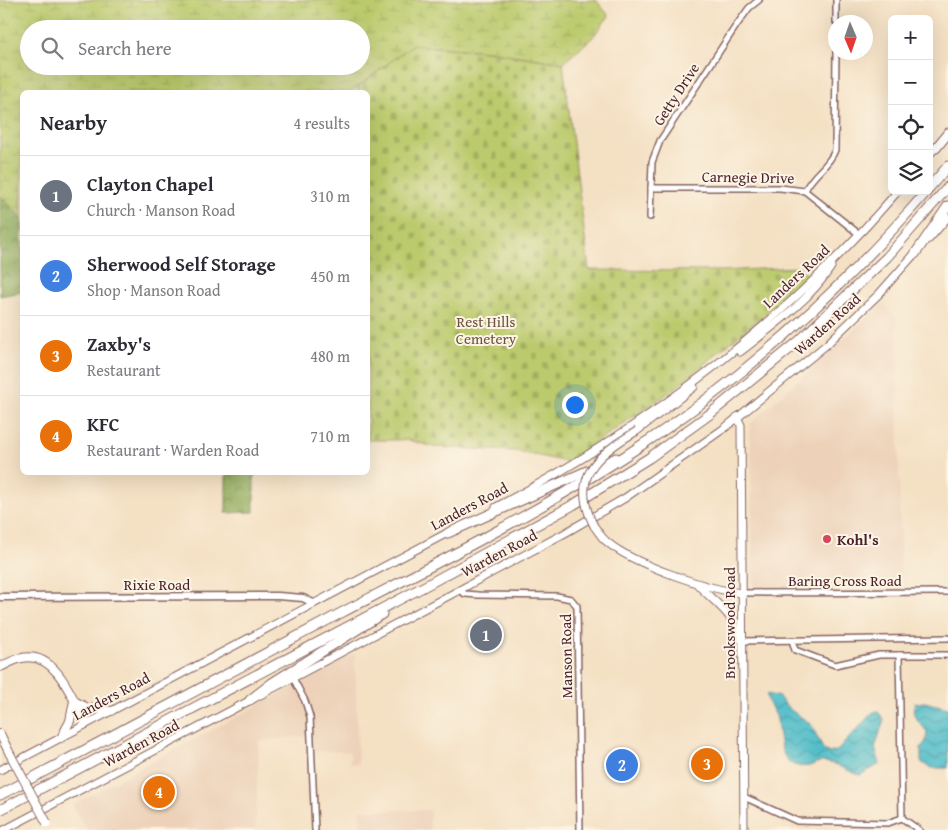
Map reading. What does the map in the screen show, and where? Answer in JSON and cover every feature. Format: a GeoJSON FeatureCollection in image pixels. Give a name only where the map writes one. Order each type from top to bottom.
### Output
{"type":"FeatureCollection","features":[{"type":"Feature","properties":{"kind":"highway"},"geometry":{"type":"LineString","coordinates":[[936,148],[948,132]]}},
{"type":"Feature","properties":{"kind":"highway"},"geometry":{"type":"LineString","coordinates":[[933,183],[948,166]]}},
{"type":"Feature","properties":{"kind":"highway"},"geometry":{"type":"LineString","coordinates":[[0,810],[425,586],[611,482],[710,414],[798,342],[862,282],[948,187]]}},
{"type":"Feature","properties":{"kind":"highway"},"geometry":{"type":"LineString","coordinates":[[0,794],[525,516],[626,456],[698,406],[792,330],[875,249],[923,195]]}},
{"type":"Feature","properties":{"kind":"highway"},"geometry":{"type":"LineString","coordinates":[[915,254],[948,206]]}},
{"type":"Feature","properties":{"kind":"highway"},"geometry":{"type":"LineString","coordinates":[[448,533],[608,460],[626,456]]}},
{"type":"Feature","properties":{"kind":"highway"},"geometry":{"type":"LineString","coordinates":[[250,700],[272,683],[425,586]]}},
{"type":"Feature","properties":{"kind":"main road"},"geometry":{"type":"LineString","coordinates":[[933,151],[936,148]]}},
{"type":"Feature","properties":{"kind":"main road","name":"Landers Road"},"geometry":{"type":"LineString","coordinates":[[0,770],[448,533],[574,464],[683,390],[756,332],[838,256],[894,195]]}},
{"type":"Feature","properties":{"kind":"main road","name":"Warden Road"},"geometry":{"type":"LineString","coordinates":[[8,829],[459,590],[614,505],[663,473],[737,417],[826,345],[879,294],[948,217]]}},
{"type":"Feature","properties":{"kind":"main road"},"geometry":{"type":"LineString","coordinates":[[742,593],[713,589],[695,583],[617,549],[606,541],[594,526],[585,503],[588,474],[597,458],[610,447],[637,431],[767,331],[824,278],[838,256]]}},
{"type":"Feature","properties":{"kind":"main road","name":"Brookswood Road"},"geometry":{"type":"LineString","coordinates":[[737,417],[741,425],[744,830]]}},
{"type":"Feature","properties":{"kind":"main road"},"geometry":{"type":"LineString","coordinates":[[695,583],[730,614],[737,628],[742,653]]}},
{"type":"Feature","properties":{"kind":"main road"},"geometry":{"type":"LineString","coordinates":[[0,671],[2,665],[22,658],[30,658],[47,663],[61,678],[86,724]]}},
{"type":"Feature","properties":{"kind":"main road"},"geometry":{"type":"LineString","coordinates":[[74,701],[88,708],[111,711]]}},
{"type":"Feature","properties":{"kind":"main road"},"geometry":{"type":"LineString","coordinates":[[61,738],[70,720],[74,701]]}},
{"type":"Feature","properties":{"kind":"main road"},"geometry":{"type":"LineString","coordinates":[[0,734],[49,826]]}},
{"type":"Feature","properties":{"kind":"street","name":"Getty Drive"},"geometry":{"type":"LineString","coordinates":[[650,217],[652,162],[669,125],[736,26],[749,8],[759,0]]}},
{"type":"Feature","properties":{"kind":"street"},"geometry":{"type":"LineString","coordinates":[[836,0],[836,15]]}},
{"type":"Feature","properties":{"kind":"street"},"geometry":{"type":"LineString","coordinates":[[805,191],[830,160],[835,150],[836,60]]}},
{"type":"Feature","properties":{"kind":"street","name":"Carnegie Drive"},"geometry":{"type":"LineString","coordinates":[[651,188],[776,188],[805,191],[859,234]]}},
{"type":"Feature","properties":{"kind":"street","name":"Manson Road"},"geometry":{"type":"LineString","coordinates":[[459,590],[465,594],[478,595],[557,596],[572,599],[577,606],[580,830]]}},
{"type":"Feature","properties":{"kind":"street","name":"Baring Cross Road"},"geometry":{"type":"LineString","coordinates":[[742,593],[948,592]]}},
{"type":"Feature","properties":{"kind":"street","name":"Rixie Road"},"geometry":{"type":"LineString","coordinates":[[0,597],[278,596],[302,598],[313,603]]}},
{"type":"Feature","properties":{"kind":"street"},"geometry":{"type":"LineString","coordinates":[[742,641],[948,638]]}},
{"type":"Feature","properties":{"kind":"street"},"geometry":{"type":"LineString","coordinates":[[792,640],[795,650],[835,665],[879,655],[948,655]]}},
{"type":"Feature","properties":{"kind":"street"},"geometry":{"type":"LineString","coordinates":[[899,655],[902,818]]}},
{"type":"Feature","properties":{"kind":"street"},"geometry":{"type":"LineString","coordinates":[[294,678],[306,701],[310,717],[315,830]]}},
{"type":"Feature","properties":{"kind":"street"},"geometry":{"type":"LineString","coordinates":[[744,797],[797,821],[888,823],[902,818]]}},
{"type":"Feature","properties":{"kind":"street"},"geometry":{"type":"LineString","coordinates":[[902,818],[919,830]]}},
{"type":"Feature","properties":{"kind":"shaded area"},"geometry":{"type":"Polygon","coordinates":[[[883,303],[897,319],[901,587],[753,587],[750,424],[883,303]]]}},
{"type":"Feature","properties":{"kind":"shaded area"},"geometry":{"type":"Polygon","coordinates":[[[355,653],[358,764],[350,764],[350,752],[312,751],[311,735],[259,741],[255,830],[87,830],[72,805],[355,653]]]}},
{"type":"Feature","properties":{"kind":"shaded area"},"geometry":{"type":"Polygon","coordinates":[[[360,810],[430,810],[430,830],[360,830],[360,810]]]}},
{"type":"Feature","properties":{"kind":"green space"},"geometry":{"type":"Polygon","coordinates":[[[0,0],[596,0],[609,16],[592,38],[563,63],[486,51],[412,45],[354,90],[20,90],[20,216],[0,195],[0,0]]]}},
{"type":"Feature","properties":{"kind":"green space","name":"Rest Hills Cemetery"},"geometry":{"type":"Polygon","coordinates":[[[412,45],[486,51],[563,63],[589,270],[722,271],[799,267],[810,277],[670,392],[567,462],[516,451],[434,447],[408,440],[370,440],[370,90],[358,90],[359,86],[412,45]]]}},
{"type":"Feature","properties":{"kind":"green space"},"geometry":{"type":"Polygon","coordinates":[[[0,195],[20,216],[20,292],[0,296],[0,195]]]}},
{"type":"Feature","properties":{"kind":"green space"},"geometry":{"type":"Polygon","coordinates":[[[226,475],[254,475],[254,512],[226,513],[226,475]]]}},
{"type":"Feature","properties":{"kind":"water"},"geometry":{"type":"Polygon","coordinates":[[[767,694],[779,697],[789,709],[811,724],[823,749],[829,753],[837,751],[872,713],[877,711],[884,719],[875,748],[880,764],[860,775],[828,762],[819,762],[809,766],[799,766],[791,763],[782,751],[777,719],[767,694]]]}},
{"type":"Feature","properties":{"kind":"water"},"geometry":{"type":"Polygon","coordinates":[[[925,702],[948,708],[948,768],[932,768],[921,762],[921,748],[926,741],[927,732],[916,719],[914,707],[915,703],[925,702]]]}},
{"type":"Feature","properties":{"kind":"place","name":"Kohl's"},"geometry":{"type":"Point","coordinates":[827,539]}},
{"type":"Feature","properties":{"kind":"place","name":"Clayton Chapel"},"geometry":{"type":"Point","coordinates":[486,635]}},
{"type":"Feature","properties":{"kind":"place","name":"Zaxby's"},"geometry":{"type":"Point","coordinates":[707,764]}},
{"type":"Feature","properties":{"kind":"place","name":"Sherwood Self Storage"},"geometry":{"type":"Point","coordinates":[622,765]}},
{"type":"Feature","properties":{"kind":"place","name":"KFC"},"geometry":{"type":"Point","coordinates":[159,792]}}]}
